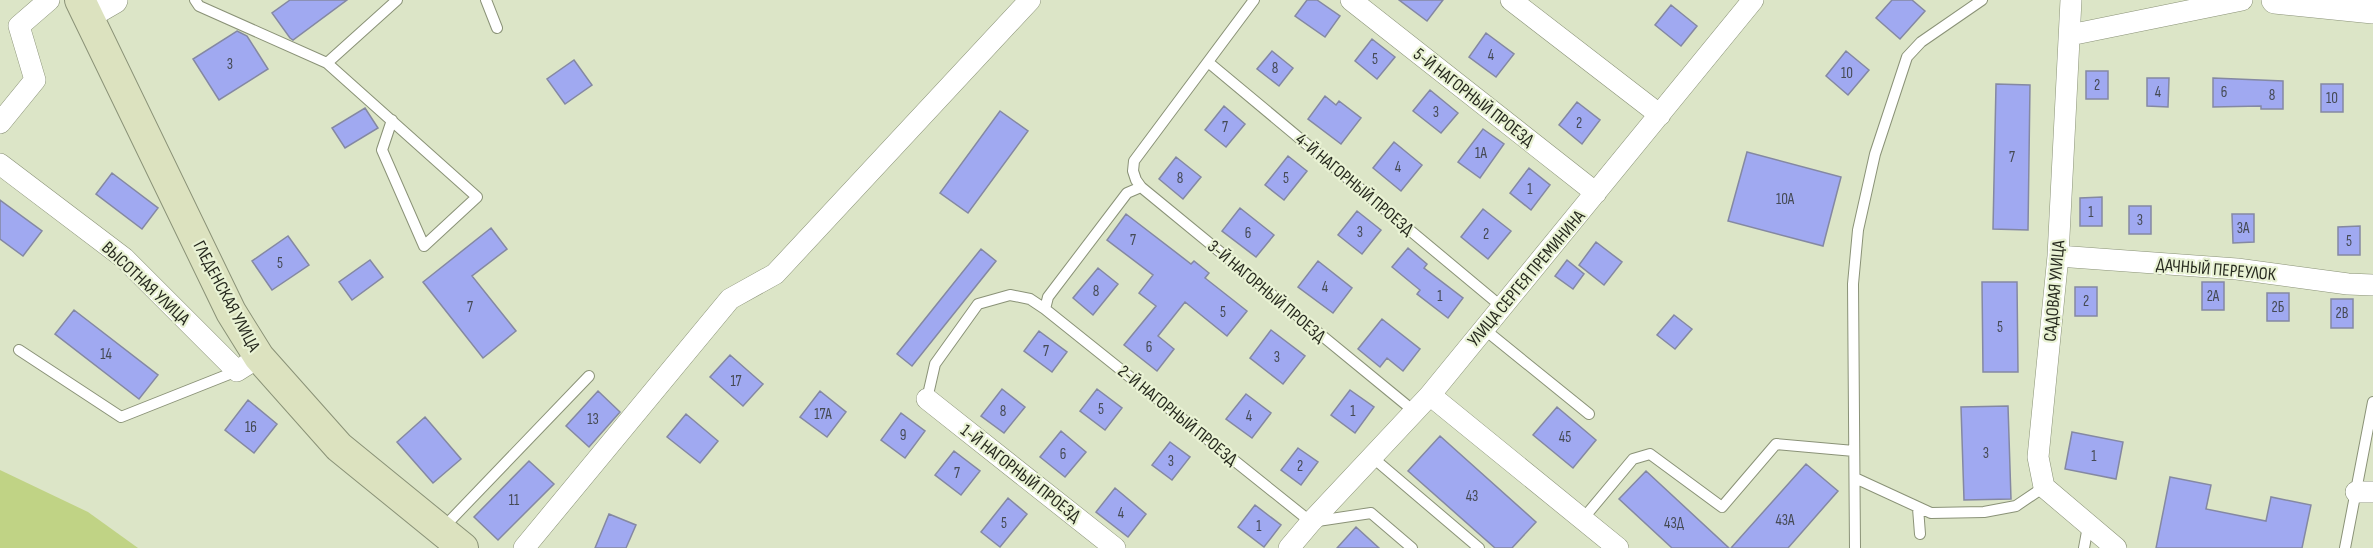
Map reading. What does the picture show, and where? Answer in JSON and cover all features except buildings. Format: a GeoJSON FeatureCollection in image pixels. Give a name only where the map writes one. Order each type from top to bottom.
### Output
{"type":"FeatureCollection","features":[{"type":"Feature","properties":{"kind":"main road","name":"ГЛЕДЕНСКАЯ УЛИЦА"},"geometry":{"type":"LineString","coordinates":[[84,8],[231,312],[248,364],[339,447],[452,539]]}},
{"type":"Feature","properties":{"kind":"street"},"geometry":{"type":"LineString","coordinates":[[0,123],[35,80],[19,26],[49,0]]}},
{"type":"Feature","properties":{"kind":"street"},"geometry":{"type":"LineString","coordinates":[[84,8],[114,0]]}},
{"type":"Feature","properties":{"kind":"street"},"geometry":{"type":"LineString","coordinates":[[524,548],[730,299],[775,274],[1030,0]]}},
{"type":"Feature","properties":{"kind":"street","name":"5-Й НАГОРНЫЙ ПРОЕЗД"},"geometry":{"type":"LineString","coordinates":[[1351,0],[1596,193]]}},
{"type":"Feature","properties":{"kind":"street"},"geometry":{"type":"LineString","coordinates":[[1511,0],[1660,115]]}},
{"type":"Feature","properties":{"kind":"street","name":"УЛИЦА СЕРГЕЯ ПРЕМИНИНА"},"geometry":{"type":"LineString","coordinates":[[1289,548],[1430,395],[1753,0]]}},
{"type":"Feature","properties":{"kind":"street","name":"САДОВАЯ УЛИЦА"},"geometry":{"type":"LineString","coordinates":[[2044,487],[2038,457],[2058,256],[2071,0]]}},
{"type":"Feature","properties":{"kind":"street"},"geometry":{"type":"LineString","coordinates":[[2070,35],[2242,0]]}},
{"type":"Feature","properties":{"kind":"street"},"geometry":{"type":"LineString","coordinates":[[2275,0],[2373,10]]}},
{"type":"Feature","properties":{"kind":"street","name":"ВЫСОТНАЯ УЛИЦА"},"geometry":{"type":"LineString","coordinates":[[0,164],[124,258],[248,364]]}},
{"type":"Feature","properties":{"kind":"street","name":"ДАЧНЫЙ ПЕРЕУЛОК"},"geometry":{"type":"LineString","coordinates":[[2058,256],[2237,269],[2348,284],[2373,285]]}},
{"type":"Feature","properties":{"kind":"street"},"geometry":{"type":"LineString","coordinates":[[1430,395],[1618,548]]}},
{"type":"Feature","properties":{"kind":"street","name":"1-Й НАГОРНЫЙ ПРОЕЗД"},"geometry":{"type":"LineString","coordinates":[[927,399],[1115,548]]}},
{"type":"Feature","properties":{"kind":"street"},"geometry":{"type":"LineString","coordinates":[[2044,487],[2116,548]]}},
{"type":"Feature","properties":{"kind":"lane"},"geometry":{"type":"LineString","coordinates":[[195,0],[199,6],[327,63],[392,120],[477,197],[424,246],[382,150],[392,120]]}},
{"type":"Feature","properties":{"kind":"lane"},"geometry":{"type":"LineString","coordinates":[[327,63],[398,0]]}},
{"type":"Feature","properties":{"kind":"lane"},"geometry":{"type":"LineString","coordinates":[[486,0],[497,28]]}},
{"type":"Feature","properties":{"kind":"lane"},"geometry":{"type":"LineString","coordinates":[[1045,309],[1048,297],[1127,194],[1141,187],[1136,180],[1134,161],[1254,0]]}},
{"type":"Feature","properties":{"kind":"lane"},"geometry":{"type":"LineString","coordinates":[[1855,548],[1854,284],[1858,230],[1875,154],[1907,57],[1921,42],[1983,0]]}},
{"type":"Feature","properties":{"kind":"lane","name":"4-Й НАГОРНЫЙ ПРОЕЗД"},"geometry":{"type":"LineString","coordinates":[[1208,62],[1502,307]]}},
{"type":"Feature","properties":{"kind":"lane","name":"3-Й НАГОРНЫЙ ПРОЕЗД"},"geometry":{"type":"LineString","coordinates":[[1141,187],[1414,412]]}},
{"type":"Feature","properties":{"kind":"lane","name":"2-Й НАГОРНЫЙ ПРОЕЗД"},"geometry":{"type":"LineString","coordinates":[[927,399],[935,364],[978,304],[1010,295],[1030,299],[1311,522]]}},
{"type":"Feature","properties":{"kind":"lane"},"geometry":{"type":"LineString","coordinates":[[1484,329],[1589,414]]}},
{"type":"Feature","properties":{"kind":"lane"},"geometry":{"type":"LineString","coordinates":[[19,350],[121,417],[248,364]]}},
{"type":"Feature","properties":{"kind":"lane"},"geometry":{"type":"LineString","coordinates":[[452,539],[590,376]]}},
{"type":"Feature","properties":{"kind":"lane"},"geometry":{"type":"LineString","coordinates":[[2345,548],[2364,492],[2373,402]]}},
{"type":"Feature","properties":{"kind":"lane"},"geometry":{"type":"LineString","coordinates":[[1582,520],[1633,459],[1650,454],[1722,507],[1776,444],[1854,451]]}},
{"type":"Feature","properties":{"kind":"lane"},"geometry":{"type":"LineString","coordinates":[[1372,457],[1479,548]]}},
{"type":"Feature","properties":{"kind":"lane"},"geometry":{"type":"LineString","coordinates":[[1855,478],[1931,513],[1984,512],[2016,506],[2044,487]]}},
{"type":"Feature","properties":{"kind":"lane"},"geometry":{"type":"LineString","coordinates":[[1918,508],[1920,534]]}},
{"type":"Feature","properties":{"kind":"lane"},"geometry":{"type":"LineString","coordinates":[[1311,522],[1371,513],[1412,548]]}},
{"type":"Feature","properties":{"kind":"lane"},"geometry":{"type":"LineString","coordinates":[[2084,548],[2088,526]]}},
{"type":"Feature","properties":{"kind":"shaded area"},"geometry":{"type":"Polygon","coordinates":[[[0,470],[88,512],[138,548],[0,548],[0,470]]]}}]}
